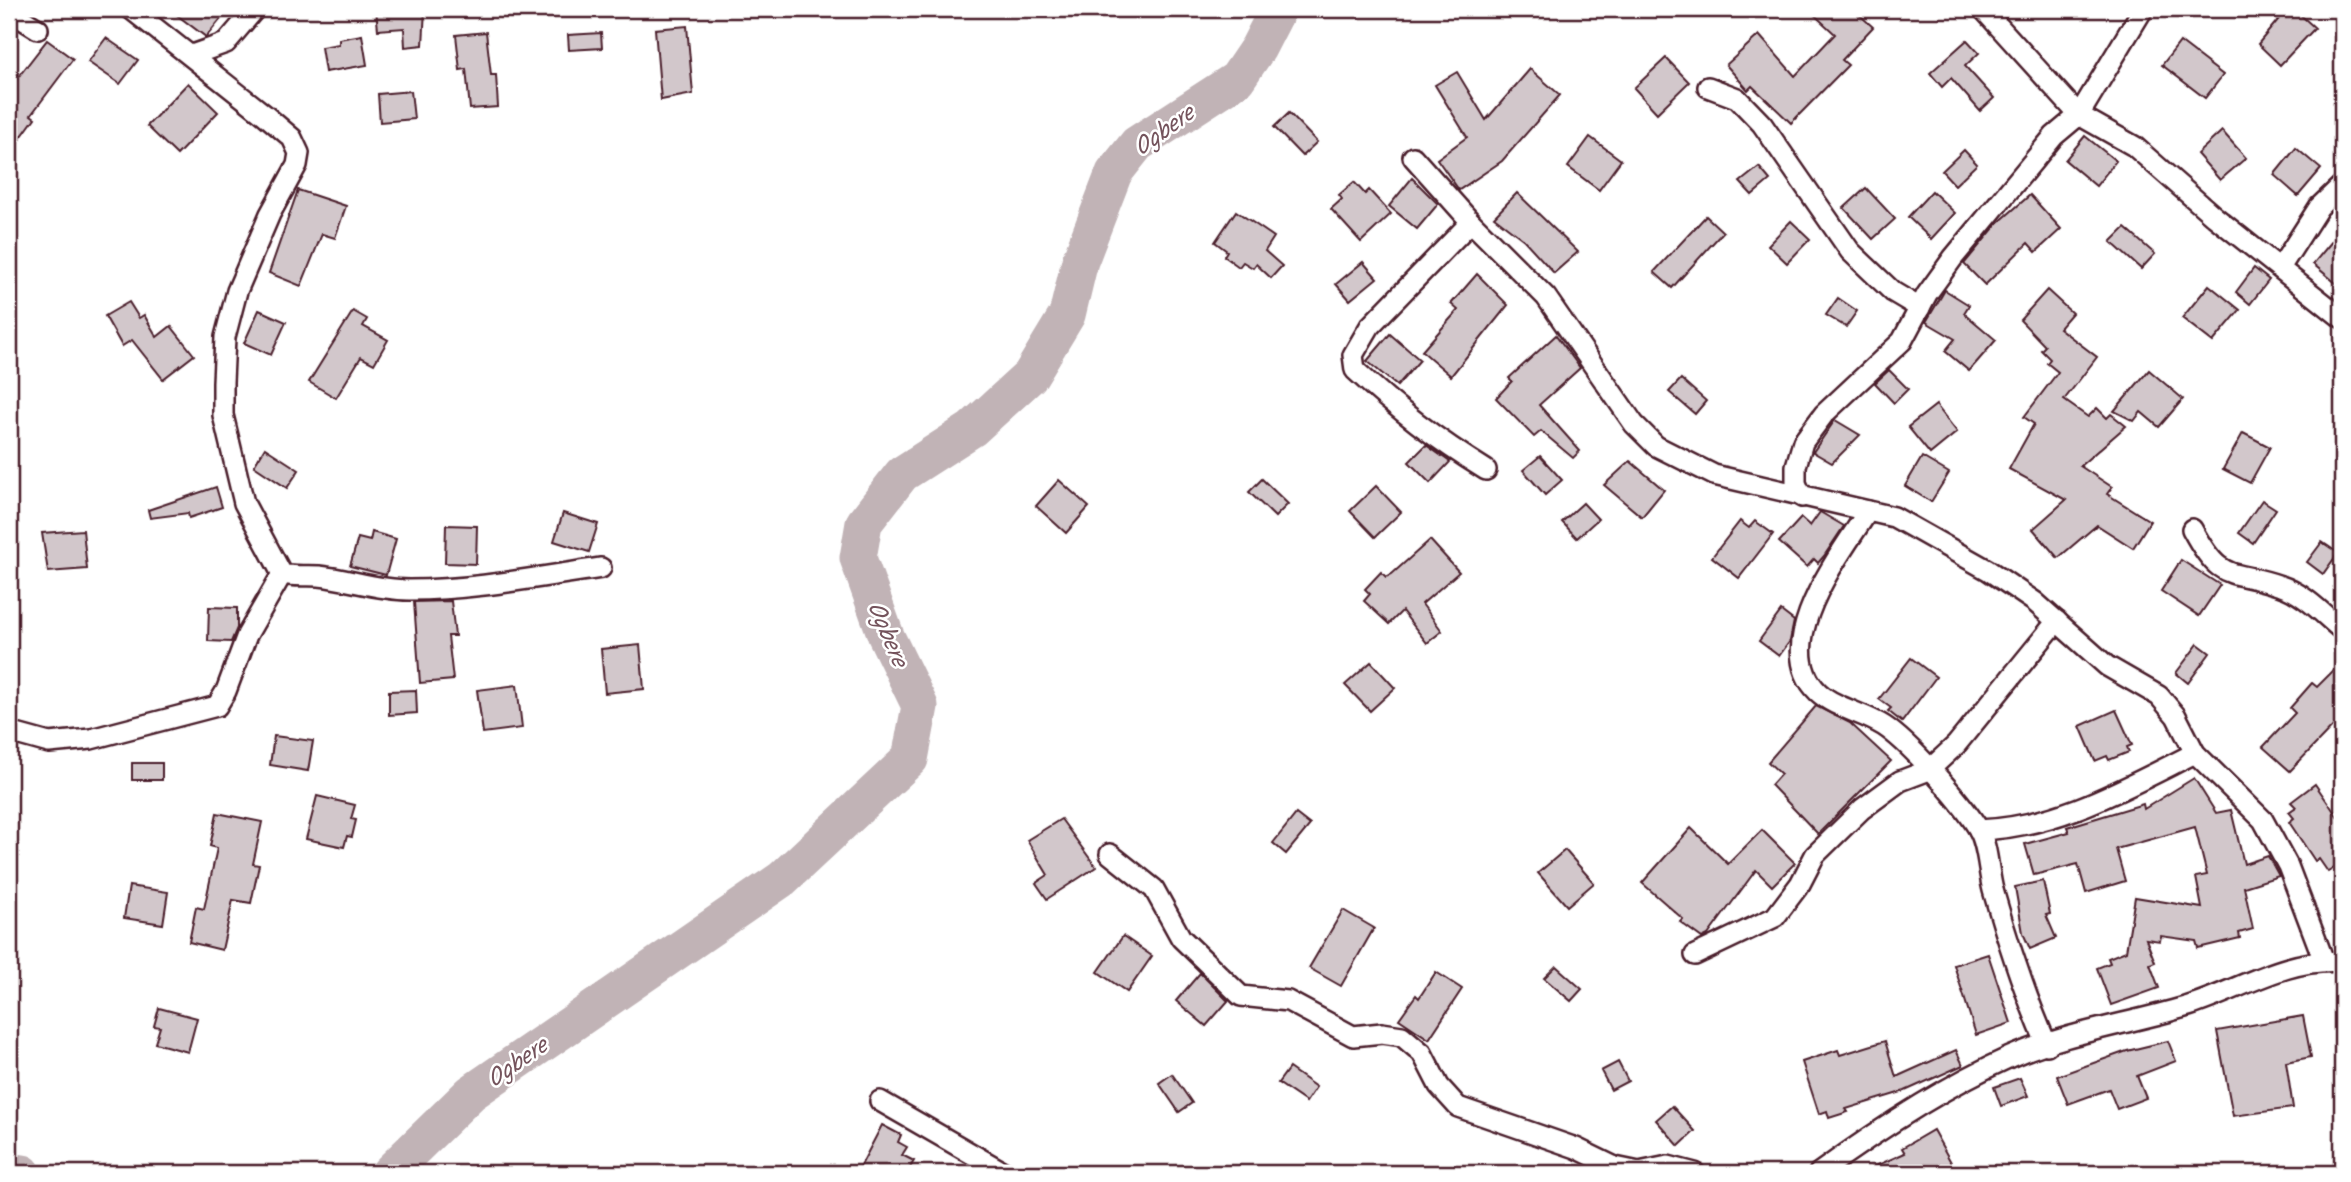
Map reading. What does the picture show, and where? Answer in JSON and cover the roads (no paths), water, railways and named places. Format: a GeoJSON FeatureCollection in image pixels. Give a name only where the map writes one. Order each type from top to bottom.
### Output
{"type":"FeatureCollection","features":[{"type":"Feature","properties":{"kind":"street"},"geometry":{"type":"LineString","coordinates":[[131,9],[192,55],[292,138],[299,153],[297,165],[270,215],[237,291],[225,337],[223,382],[223,415],[244,503],[282,574],[298,578],[318,576],[346,583],[407,590],[450,588],[601,568]]}},
{"type":"Feature","properties":{"kind":"street"},"geometry":{"type":"LineString","coordinates":[[192,55],[226,43],[255,9]]}},
{"type":"Feature","properties":{"kind":"street"},"geometry":{"type":"LineString","coordinates":[[1983,9],[2079,115],[2134,146],[2215,218],[2342,318]]}},
{"type":"Feature","properties":{"kind":"street"},"geometry":{"type":"LineString","coordinates":[[1802,497],[1796,482],[1796,466],[1803,442],[1824,414],[1902,341],[1953,258],[2034,159],[2079,115],[2143,9]]}},
{"type":"Feature","properties":{"kind":"street"},"geometry":{"type":"LineString","coordinates":[[9,11],[38,29]]}},
{"type":"Feature","properties":{"kind":"street"},"geometry":{"type":"LineString","coordinates":[[1708,87],[1737,98],[1762,124],[1850,251],[1893,292],[1920,308]]}},
{"type":"Feature","properties":{"kind":"street"},"geometry":{"type":"LineString","coordinates":[[1413,157],[1471,222],[1546,297],[1634,424],[1656,446],[1714,475],[1894,517],[1987,570],[2057,621],[2107,666],[2159,696],[2176,716],[2195,753],[2263,820],[2333,962],[2247,981],[2187,1007],[2011,1057],[1930,1101],[1819,1173]]}},
{"type":"Feature","properties":{"kind":"street"},"geometry":{"type":"LineString","coordinates":[[2280,268],[2319,206],[2342,185]]}},
{"type":"Feature","properties":{"kind":"street"},"geometry":{"type":"LineString","coordinates":[[1471,222],[1370,326],[1353,355],[1354,370],[1384,397],[1433,438],[1486,470]]}},
{"type":"Feature","properties":{"kind":"street"},"geometry":{"type":"LineString","coordinates":[[1868,511],[1807,614],[1800,651],[1807,678],[1820,693],[1885,727],[1929,770],[1979,830],[2029,1004],[2048,1045]]}},
{"type":"Feature","properties":{"kind":"street"},"geometry":{"type":"LineString","coordinates":[[2192,529],[2208,559],[2231,574],[2283,586],[2342,630]]}},
{"type":"Feature","properties":{"kind":"street"},"geometry":{"type":"LineString","coordinates":[[9,732],[49,743],[91,739],[217,706],[226,691],[247,635],[282,574]]}},
{"type":"Feature","properties":{"kind":"street"},"geometry":{"type":"LineString","coordinates":[[1695,955],[1775,916],[1800,884],[1815,855],[1862,809],[1900,781],[1929,770],[1988,710],[2021,663],[2057,621]]}},
{"type":"Feature","properties":{"kind":"street"},"geometry":{"type":"LineString","coordinates":[[1979,830],[2011,829],[2079,809],[2195,753]]}},
{"type":"Feature","properties":{"kind":"street"},"geometry":{"type":"LineString","coordinates":[[1110,854],[1154,889],[1181,938],[1241,996],[1288,1001],[1353,1036],[1382,1033],[1402,1036],[1422,1053],[1439,1086],[1458,1107],[1576,1148],[1615,1167],[1639,1172],[1668,1166],[1695,1173]]}},
{"type":"Feature","properties":{"kind":"street"},"geometry":{"type":"LineString","coordinates":[[880,1101],[1005,1173]]}},
{"type":"Feature","properties":{"kind":"waterway","name":"Ogbere"},"geometry":{"type":"LineString","coordinates":[[389,1173],[471,1093],[782,879],[910,759],[920,706],[886,636],[858,558],[864,523],[902,474],[972,429],[1030,376],[1067,315],[1080,261],[1114,173],[1137,144],[1237,79],[1258,48],[1278,9]]}},
{"type":"Feature","properties":{"kind":"waterway","name":"Ogbere"},"geometry":{"type":"LineString","coordinates":[[9,1171],[23,1173]]}}]}
